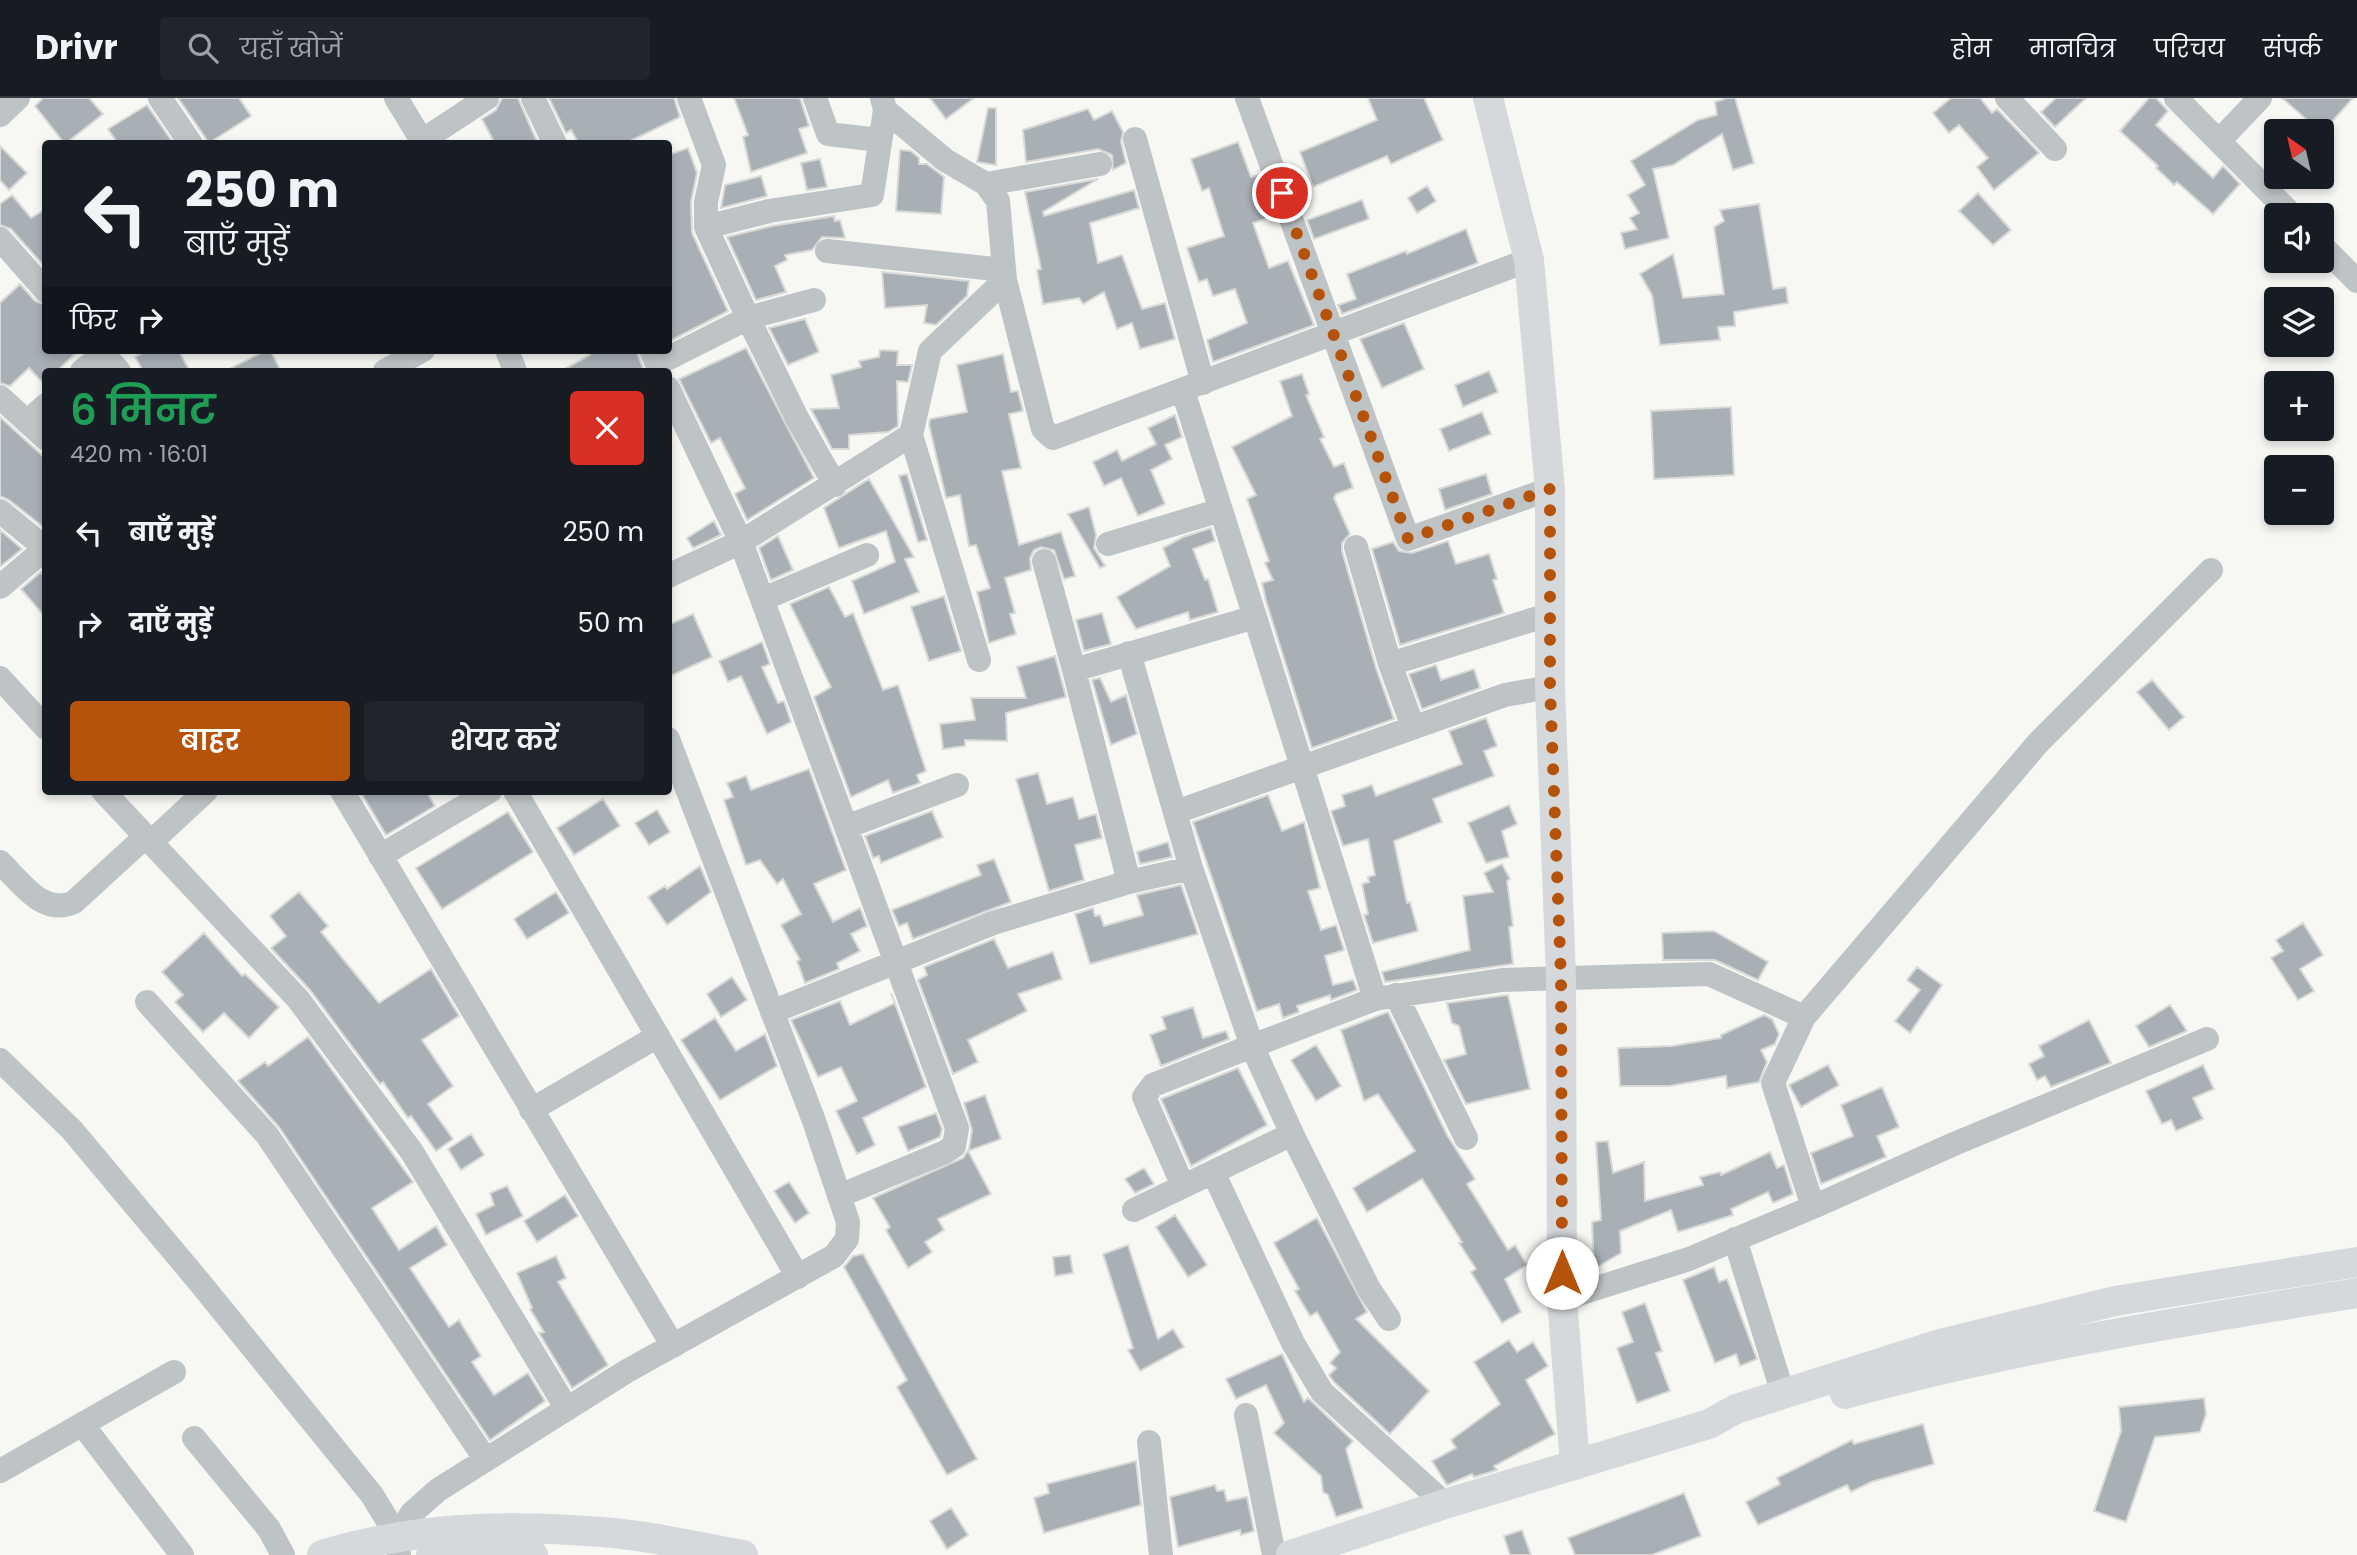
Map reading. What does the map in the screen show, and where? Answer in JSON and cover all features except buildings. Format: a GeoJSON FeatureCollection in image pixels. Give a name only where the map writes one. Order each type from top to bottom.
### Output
{"type":"FeatureCollection","features":[{"type":"Feature","properties":{"kind":"main road"},"geometry":{"type":"LineString","coordinates":[[1488,98],[1529,260],[1550,489],[1550,687],[1561,978],[1562,1299],[1574,1465]]}},
{"type":"Feature","properties":{"kind":"main road"},"geometry":{"type":"LineString","coordinates":[[1291,1555],[1445,1504],[1709,1424],[1736,1409],[1940,1345],[2115,1301],[2357,1262]]}},
{"type":"Feature","properties":{"kind":"main road"},"geometry":{"type":"LineString","coordinates":[[1709,1424],[1740,1423],[1943,1367],[2120,1332],[2357,1293]]}},
{"type":"Feature","properties":{"kind":"main road"},"geometry":{"type":"LineString","coordinates":[[322,1555],[398,1546],[453,1529],[602,1532],[743,1555]]}},
{"type":"Feature","properties":{"kind":"main road"},"geometry":{"type":"LineString","coordinates":[[431,1555],[455,1551],[533,1555]]}},
{"type":"Feature","properties":{"kind":"street"},"geometry":{"type":"LineString","coordinates":[[0,115],[18,98]]}},
{"type":"Feature","properties":{"kind":"street"},"geometry":{"type":"LineString","coordinates":[[160,98],[188,140]]}},
{"type":"Feature","properties":{"kind":"street"},"geometry":{"type":"LineString","coordinates":[[396,98],[423,140]]}},
{"type":"Feature","properties":{"kind":"street"},"geometry":{"type":"LineString","coordinates":[[427,140],[487,98]]}},
{"type":"Feature","properties":{"kind":"street"},"geometry":{"type":"LineString","coordinates":[[533,98],[553,140]]}},
{"type":"Feature","properties":{"kind":"street"},"geometry":{"type":"LineString","coordinates":[[689,98],[714,165],[706,202],[706,226],[797,418],[835,485]]}},
{"type":"Feature","properties":{"kind":"street"},"geometry":{"type":"LineString","coordinates":[[815,98],[828,134],[879,140]]}},
{"type":"Feature","properties":{"kind":"street"},"geometry":{"type":"LineString","coordinates":[[1247,98],[1408,539],[1550,489]]}},
{"type":"Feature","properties":{"kind":"street"},"geometry":{"type":"LineString","coordinates":[[2007,98],[2055,149]]}},
{"type":"Feature","properties":{"kind":"street"},"geometry":{"type":"LineString","coordinates":[[2176,98],[2280,203]]}},
{"type":"Feature","properties":{"kind":"street"},"geometry":{"type":"LineString","coordinates":[[2219,141],[2260,98]]}},
{"type":"Feature","properties":{"kind":"street"},"geometry":{"type":"LineString","coordinates":[[706,226],[769,211],[872,195],[883,104]]}},
{"type":"Feature","properties":{"kind":"street"},"geometry":{"type":"LineString","coordinates":[[883,104],[945,160],[986,184],[999,201],[1005,275],[1043,429],[1053,438],[1333,336],[1529,260]]}},
{"type":"Feature","properties":{"kind":"street"},"geometry":{"type":"LineString","coordinates":[[1135,139],[1221,510],[1302,766],[1385,997],[1466,1138]]}},
{"type":"Feature","properties":{"kind":"street"},"geometry":{"type":"LineString","coordinates":[[986,184],[1100,164]]}},
{"type":"Feature","properties":{"kind":"street"},"geometry":{"type":"LineString","coordinates":[[0,239],[42,286]]}},
{"type":"Feature","properties":{"kind":"street"},"geometry":{"type":"LineString","coordinates":[[827,251],[1005,275]]}},
{"type":"Feature","properties":{"kind":"street"},"geometry":{"type":"LineString","coordinates":[[2334,258],[2357,281]]}},
{"type":"Feature","properties":{"kind":"street"},"geometry":{"type":"LineString","coordinates":[[979,660],[911,435],[930,351],[1005,275]]}},
{"type":"Feature","properties":{"kind":"street"},"geometry":{"type":"LineString","coordinates":[[653,364],[748,318],[814,300]]}},
{"type":"Feature","properties":{"kind":"street"},"geometry":{"type":"LineString","coordinates":[[85,368],[100,354]]}},
{"type":"Feature","properties":{"kind":"street"},"geometry":{"type":"LineString","coordinates":[[105,354],[117,368]]}},
{"type":"Feature","properties":{"kind":"street"},"geometry":{"type":"LineString","coordinates":[[390,368],[416,354]]}},
{"type":"Feature","properties":{"kind":"street"},"geometry":{"type":"LineString","coordinates":[[672,396],[741,542],[957,1128],[958,1137],[954,1146],[944,1153],[839,1196]]}},
{"type":"Feature","properties":{"kind":"street"},"geometry":{"type":"LineString","coordinates":[[0,397],[42,435]]}},
{"type":"Feature","properties":{"kind":"street"},"geometry":{"type":"LineString","coordinates":[[27,422],[42,408]]}},
{"type":"Feature","properties":{"kind":"street"},"geometry":{"type":"LineString","coordinates":[[672,574],[741,542],[911,435]]}},
{"type":"Feature","properties":{"kind":"street"},"geometry":{"type":"LineString","coordinates":[[1108,544],[1221,510]]}},
{"type":"Feature","properties":{"kind":"street"},"geometry":{"type":"LineString","coordinates":[[0,511],[42,546]]}},
{"type":"Feature","properties":{"kind":"street"},"geometry":{"type":"LineString","coordinates":[[1356,547],[1390,664],[1413,727]]}},
{"type":"Feature","properties":{"kind":"street"},"geometry":{"type":"LineString","coordinates":[[0,587],[42,551]]}},
{"type":"Feature","properties":{"kind":"street"},"geometry":{"type":"LineString","coordinates":[[763,599],[867,555]]}},
{"type":"Feature","properties":{"kind":"street"},"geometry":{"type":"LineString","coordinates":[[1044,561],[1129,882]]}},
{"type":"Feature","properties":{"kind":"street"},"geometry":{"type":"LineString","coordinates":[[1814,1207],[1773,1083],[1804,1017],[2038,743],[2211,570]]}},
{"type":"Feature","properties":{"kind":"street"},"geometry":{"type":"LineString","coordinates":[[1390,664],[1551,614]]}},
{"type":"Feature","properties":{"kind":"street"},"geometry":{"type":"LineString","coordinates":[[1074,670],[1255,617]]}},
{"type":"Feature","properties":{"kind":"street"},"geometry":{"type":"LineString","coordinates":[[1129,653],[1191,868],[1252,1046],[1292,1134],[1369,1289],[1389,1319]]}},
{"type":"Feature","properties":{"kind":"street"},"geometry":{"type":"LineString","coordinates":[[0,678],[42,724]]}},
{"type":"Feature","properties":{"kind":"street"},"geometry":{"type":"LineString","coordinates":[[1176,812],[1505,695],[1550,687]]}},
{"type":"Feature","properties":{"kind":"street"},"geometry":{"type":"LineString","coordinates":[[398,1546],[412,1513],[438,1490],[673,1346],[834,1256],[847,1239],[848,1222],[839,1196],[672,749]]}},
{"type":"Feature","properties":{"kind":"street"},"geometry":{"type":"LineString","coordinates":[[846,827],[957,785]]}},
{"type":"Feature","properties":{"kind":"street"},"geometry":{"type":"LineString","coordinates":[[107,795],[298,999],[412,1152],[567,1409]]}},
{"type":"Feature","properties":{"kind":"street"},"geometry":{"type":"LineString","coordinates":[[0,862],[43,904],[64,906],[74,902],[201,795]]}},
{"type":"Feature","properties":{"kind":"street"},"geometry":{"type":"LineString","coordinates":[[344,795],[673,1346]]}},
{"type":"Feature","properties":{"kind":"street"},"geometry":{"type":"LineString","coordinates":[[380,856],[483,795]]}},
{"type":"Feature","properties":{"kind":"street"},"geometry":{"type":"LineString","coordinates":[[517,795],[798,1277]]}},
{"type":"Feature","properties":{"kind":"street"},"geometry":{"type":"LineString","coordinates":[[772,1012],[993,923],[1129,882],[1191,868]]}},
{"type":"Feature","properties":{"kind":"street"},"geometry":{"type":"LineString","coordinates":[[1183,1186],[1144,1097],[1153,1085],[1385,997],[1502,980],[1709,974],[1804,1017]]}},
{"type":"Feature","properties":{"kind":"street"},"geometry":{"type":"LineString","coordinates":[[148,1002],[267,1135],[486,1460]]}},
{"type":"Feature","properties":{"kind":"street"},"geometry":{"type":"LineString","coordinates":[[531,1110],[658,1035]]}},
{"type":"Feature","properties":{"kind":"street"},"geometry":{"type":"LineString","coordinates":[[1562,1299],[1689,1259],[1954,1144],[2207,1039]]}},
{"type":"Feature","properties":{"kind":"street"},"geometry":{"type":"LineString","coordinates":[[0,1060],[72,1130],[201,1284],[372,1495],[398,1546]]}},
{"type":"Feature","properties":{"kind":"street"},"geometry":{"type":"LineString","coordinates":[[1134,1209],[1292,1134]]}},
{"type":"Feature","properties":{"kind":"street"},"geometry":{"type":"LineString","coordinates":[[1213,1172],[1293,1343],[1322,1392],[1445,1504]]}},
{"type":"Feature","properties":{"kind":"street"},"geometry":{"type":"LineString","coordinates":[[1735,1240],[1783,1394]]}},
{"type":"Feature","properties":{"kind":"street"},"geometry":{"type":"LineString","coordinates":[[0,1471],[174,1371]]}},
{"type":"Feature","properties":{"kind":"street"},"geometry":{"type":"LineString","coordinates":[[1247,1415],[1274,1555]]}},
{"type":"Feature","properties":{"kind":"street"},"geometry":{"type":"LineString","coordinates":[[82,1424],[182,1555]]}},
{"type":"Feature","properties":{"kind":"street"},"geometry":{"type":"LineString","coordinates":[[194,1437],[269,1530],[283,1555]]}},
{"type":"Feature","properties":{"kind":"street"},"geometry":{"type":"LineString","coordinates":[[1149,1442],[1161,1555]]}},
{"type":"Feature","properties":{"kind":"route"},"geometry":{"type":"LineString","coordinates":[[1282,193],[1408,539],[1550,489],[1550,687],[1561,978],[1562,1273]]}}]}
